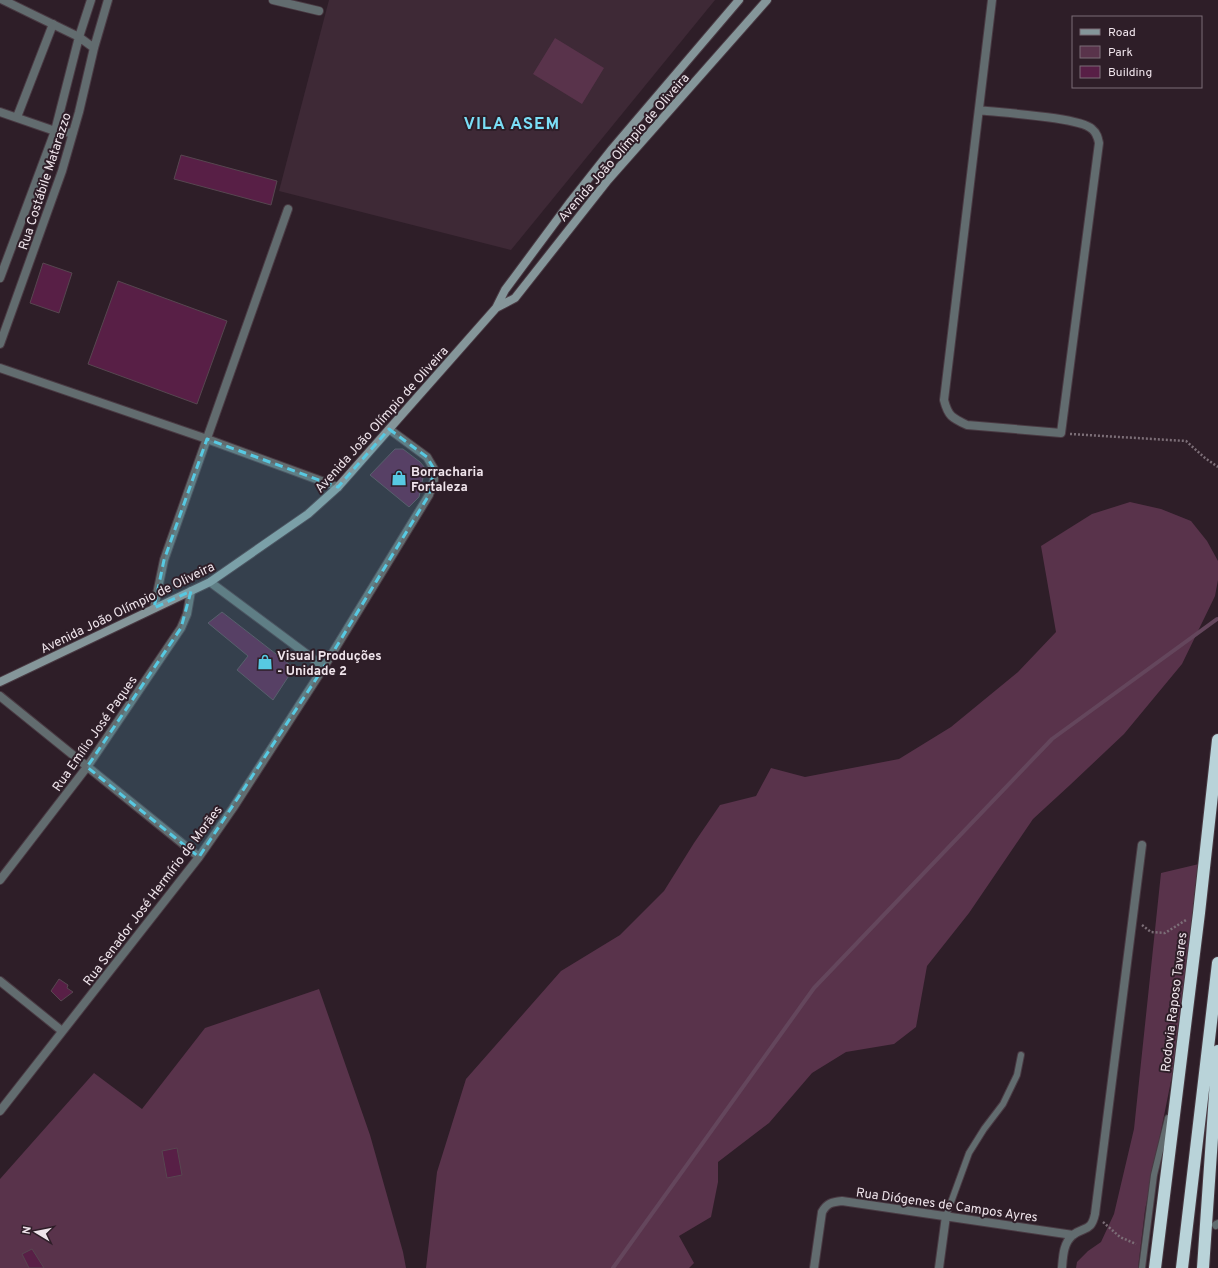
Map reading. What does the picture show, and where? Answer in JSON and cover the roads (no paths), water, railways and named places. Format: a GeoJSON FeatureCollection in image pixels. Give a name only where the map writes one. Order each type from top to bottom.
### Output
{"type":"FeatureCollection","features":[{"type":"Feature","properties":{"kind":"highway","name":"Rodovia Raposo Tavares"},"geometry":{"type":"LineString","coordinates":[[1155,1268],[1199,913],[1218,740]]}},
{"type":"Feature","properties":{"kind":"highway"},"geometry":{"type":"LineString","coordinates":[[1182,1268],[1218,964]]}},
{"type":"Feature","properties":{"kind":"highway"},"geometry":{"type":"LineString","coordinates":[[1203,1268],[1218,1051]]}},
{"type":"Feature","properties":{"kind":"main road","name":"Avenida João Olímpio de Oliveira"},"geometry":{"type":"LineString","coordinates":[[0,682],[210,582],[308,514],[338,487],[496,308],[505,290],[589,178],[739,0]]}},
{"type":"Feature","properties":{"kind":"main road","name":"Avenida João Olímpio de Oliveira"},"geometry":{"type":"LineString","coordinates":[[496,308],[515,298],[608,180],[768,0]]}},
{"type":"Feature","properties":{"kind":"street"},"geometry":{"type":"LineString","coordinates":[[3,0],[79,37],[94,48]]}},
{"type":"Feature","properties":{"kind":"street","name":"Rua Costábile Matarazzo"},"geometry":{"type":"LineString","coordinates":[[0,278],[55,131],[79,37],[91,0]]}},
{"type":"Feature","properties":{"kind":"street","name":"Rua Costábile Matarazzo"},"geometry":{"type":"LineString","coordinates":[[0,344],[62,172],[74,133],[94,48],[108,0]]}},
{"type":"Feature","properties":{"kind":"street"},"geometry":{"type":"LineString","coordinates":[[273,0],[318,11]]}},
{"type":"Feature","properties":{"kind":"street"},"geometry":{"type":"LineString","coordinates":[[979,110],[1065,120],[1082,124],[1092,129],[1097,135],[1099,143],[1062,434],[967,425],[955,420],[947,412],[944,400],[992,0]]}},
{"type":"Feature","properties":{"kind":"street"},"geometry":{"type":"LineString","coordinates":[[17,117],[53,24]]}},
{"type":"Feature","properties":{"kind":"street"},"geometry":{"type":"LineString","coordinates":[[0,112],[55,131],[74,133]]}},
{"type":"Feature","properties":{"kind":"street"},"geometry":{"type":"LineString","coordinates":[[154,608],[164,560],[288,209]]}},
{"type":"Feature","properties":{"kind":"street"},"geometry":{"type":"LineString","coordinates":[[0,368],[207,439],[338,487]]}},
{"type":"Feature","properties":{"kind":"street","name":"Rua Senador José Hermírio de Morães"},"geometry":{"type":"LineString","coordinates":[[0,1111],[199,857],[233,808],[324,667],[429,495],[434,480],[434,469],[427,457],[389,429]]}},
{"type":"Feature","properties":{"kind":"street"},"geometry":{"type":"LineString","coordinates":[[210,582],[324,667]]}},
{"type":"Feature","properties":{"kind":"street","name":"Rua Emílio José Paques"},"geometry":{"type":"LineString","coordinates":[[0,880],[87,767],[181,628],[187,614],[191,591]]}},
{"type":"Feature","properties":{"kind":"street"},"geometry":{"type":"LineString","coordinates":[[0,696],[199,857]]}},
{"type":"Feature","properties":{"kind":"street"},"geometry":{"type":"LineString","coordinates":[[1062,1268],[1064,1250],[1073,1235],[1091,1226],[1094,1221],[1142,845]]}},
{"type":"Feature","properties":{"kind":"street"},"geometry":{"type":"LineString","coordinates":[[0,981],[62,1031]]}},
{"type":"Feature","properties":{"kind":"street","name":"Rua Diógenes de Campos Ayres"},"geometry":{"type":"LineString","coordinates":[[814,1268],[822,1212],[825,1206],[833,1202],[842,1201],[1073,1235]]}},
{"type":"Feature","properties":{"kind":"street"},"geometry":{"type":"LineString","coordinates":[[939,1268],[946,1216]]}},
{"type":"Feature","properties":{"kind":"lane"},"geometry":{"type":"LineString","coordinates":[[946,1216],[969,1153],[984,1129],[1003,1104],[1017,1074],[1021,1055]]}},
{"type":"Feature","properties":{"kind":"lane"},"geometry":{"type":"LineString","coordinates":[[1142,1268],[1154,1175],[1177,1087]]}},
{"type":"Feature","properties":{"kind":"waterway"},"geometry":{"type":"LineString","coordinates":[[613,1268],[814,988],[1052,739],[1217,619]]}},
{"type":"Feature","properties":{"kind":"place","name":"Borracharia Fortaleza"},"geometry":{"type":"Point","coordinates":[399,478]}},
{"type":"Feature","properties":{"kind":"place","name":"Visual Produções - Unidade 2"},"geometry":{"type":"Point","coordinates":[265,662]}},
{"type":"Feature","properties":{"kind":"district","name":"VILA ASEM"},"geometry":{"type":"Point","coordinates":[512,123]}}]}
